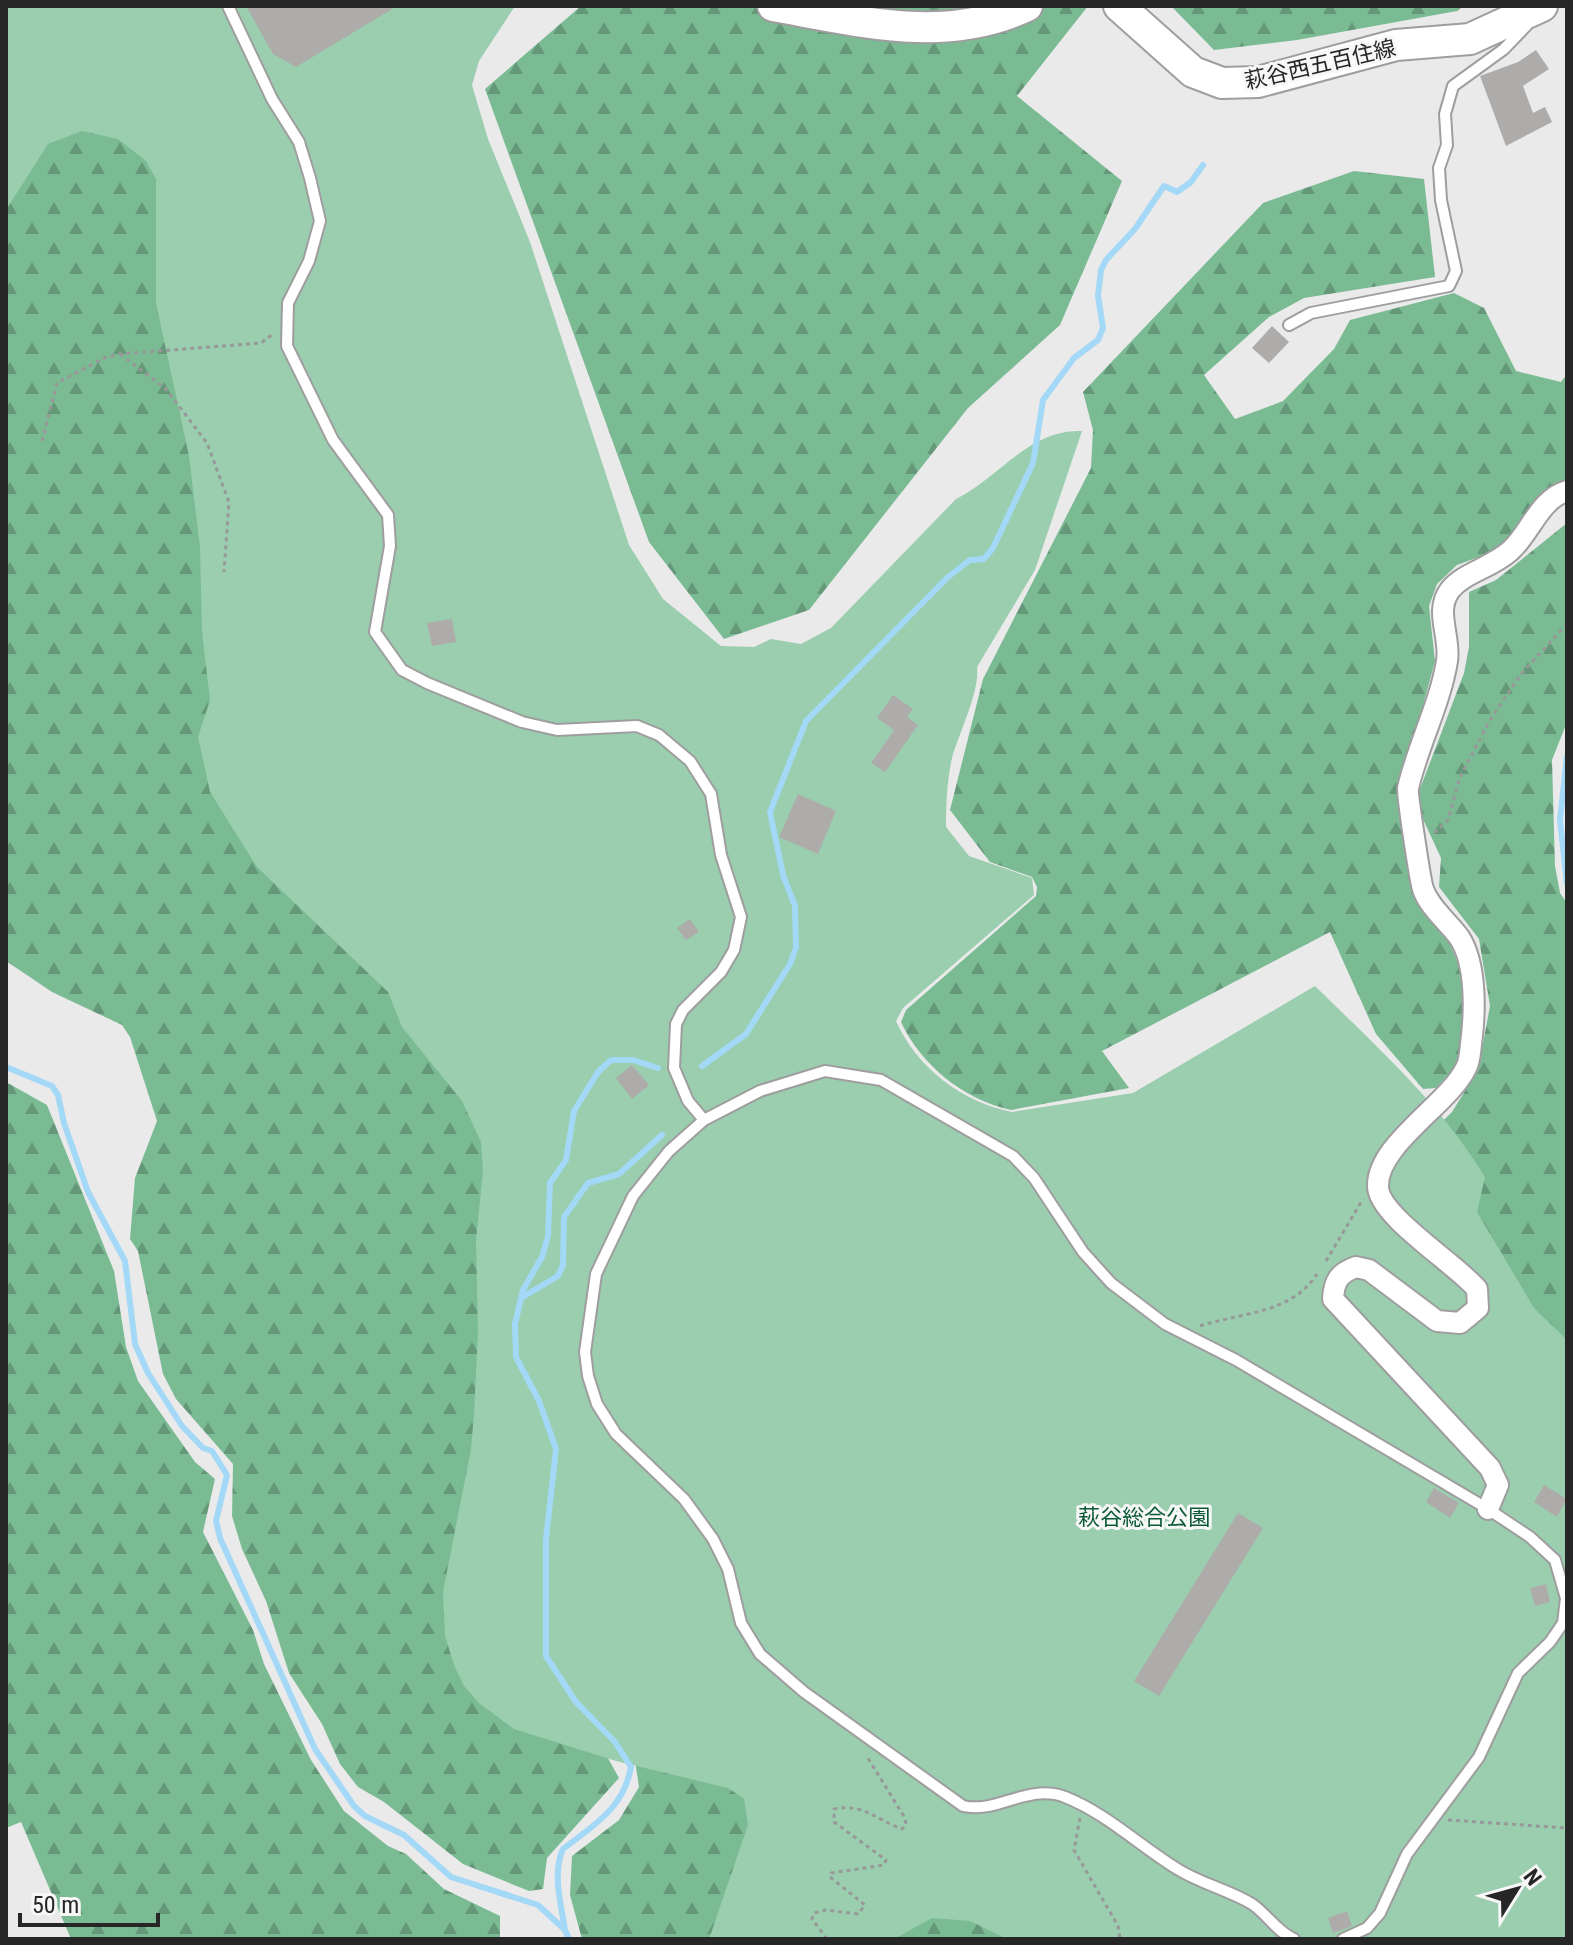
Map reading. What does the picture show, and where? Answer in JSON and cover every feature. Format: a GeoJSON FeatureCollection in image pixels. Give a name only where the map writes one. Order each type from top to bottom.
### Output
{"type":"FeatureCollection","features":[{"type":"Feature","properties":{"kind":"main road"},"geometry":{"type":"LineString","coordinates":[[773,6],[873,23],[952,29],[1009,15],[1027,6]]}},
{"type":"Feature","properties":{"kind":"main road","name":"萩谷西五百住線"},"geometry":{"type":"LineString","coordinates":[[1119,6],[1193,72],[1222,83],[1258,82],[1396,45],[1470,39],[1543,6]]}},
{"type":"Feature","properties":{"kind":"street"},"geometry":{"type":"LineString","coordinates":[[1488,1509],[1498,1485],[1490,1468],[1333,1299],[1334,1284],[1339,1276],[1356,1267],[1369,1270],[1437,1321],[1460,1323],[1478,1308],[1477,1289],[1465,1274],[1380,1199],[1379,1173],[1407,1134],[1457,1083],[1468,1066],[1472,1036],[1469,964],[1461,940],[1423,890],[1407,792],[1447,659],[1442,609],[1449,591],[1466,575],[1493,566],[1515,547],[1546,504],[1567,491]]}},
{"type":"Feature","properties":{"kind":"lane"},"geometry":{"type":"LineString","coordinates":[[228,6],[272,99],[299,142],[320,221],[309,261],[288,303],[287,346],[333,440],[388,515],[390,546],[375,632],[402,670],[522,722],[557,730],[637,726],[659,735],[690,761],[711,794],[721,855],[741,917],[734,950],[721,972],[683,1010],[676,1024],[674,1068],[688,1101],[704,1120]]}},
{"type":"Feature","properties":{"kind":"lane"},"geometry":{"type":"LineString","coordinates":[[1289,325],[1311,313],[1449,286],[1456,271],[1441,200],[1439,168],[1447,145],[1445,114],[1453,86],[1504,49],[1543,6]]}},
{"type":"Feature","properties":{"kind":"lane"},"geometry":{"type":"LineString","coordinates":[[1294,1939],[1282,1933],[1257,1907],[1181,1871],[1084,1807],[1062,1796],[1033,1792],[983,1807],[963,1806],[804,1692],[760,1654],[741,1623],[728,1569],[713,1539],[684,1499],[616,1434],[597,1404],[588,1376],[585,1352],[596,1274],[613,1233],[642,1185],[669,1151],[704,1120],[760,1091],[825,1071],[881,1080],[1013,1156],[1034,1178],[1083,1252],[1111,1283],[1165,1324],[1338,1419],[1488,1509],[1530,1537],[1555,1560],[1566,1598],[1563,1623],[1550,1642],[1518,1673],[1479,1757],[1436,1819],[1407,1854],[1380,1913],[1367,1928],[1343,1939]]}},
{"type":"Feature","properties":{"kind":"path"},"geometry":{"type":"LineString","coordinates":[[42,441],[57,383],[104,358],[120,354],[261,343],[286,325]]}},
{"type":"Feature","properties":{"kind":"path"},"geometry":{"type":"LineString","coordinates":[[120,354],[166,389],[207,443],[229,502],[224,572]]}},
{"type":"Feature","properties":{"kind":"path"},"geometry":{"type":"LineString","coordinates":[[1418,849],[1448,820],[1460,777],[1498,708],[1521,674],[1567,624]]}},
{"type":"Feature","properties":{"kind":"path"},"geometry":{"type":"LineString","coordinates":[[1181,1332],[1285,1304],[1307,1290],[1379,1173]]}},
{"type":"Feature","properties":{"kind":"path"},"geometry":{"type":"LineString","coordinates":[[827,1939],[812,1919],[814,1913],[826,1910],[858,1914],[865,1905],[830,1877],[831,1873],[884,1865],[886,1860],[834,1822],[834,1809],[871,1811],[902,1829],[906,1825],[905,1818],[867,1758],[851,1723]]}},
{"type":"Feature","properties":{"kind":"path"},"geometry":{"type":"LineString","coordinates":[[1084,1807],[1074,1850],[1118,1926],[1120,1939]]}},
{"type":"Feature","properties":{"kind":"path"},"geometry":{"type":"LineString","coordinates":[[1436,1819],[1567,1828]]}},
{"type":"Feature","properties":{"kind":"green space","name":"萩谷総合公園"},"geometry":{"type":"Polygon","coordinates":[[[6,6],[515,6],[479,61],[472,85],[488,139],[530,242],[629,545],[663,599],[721,646],[754,647],[771,639],[801,644],[831,628],[956,499],[1030,446],[1063,432],[1082,431],[1035,570],[977,667],[975,688],[952,758],[948,784],[946,827],[969,856],[1032,878],[1034,895],[903,1008],[896,1021],[916,1054],[943,1080],[976,1100],[1012,1112],[1133,1093],[1315,986],[1384,1053],[1448,1124],[1485,1177],[1477,1212],[1534,1308],[1567,1340],[1567,1939],[1007,1939],[970,1921],[932,1918],[894,1939],[709,1939],[748,1825],[744,1799],[728,1788],[616,1761],[514,1729],[479,1703],[464,1686],[445,1636],[443,1592],[471,1449],[478,1332],[476,1240],[483,1170],[481,1142],[462,1101],[402,1027],[388,992],[257,867],[210,792],[198,737],[210,700],[202,632],[200,547],[189,456],[156,303],[156,179],[146,161],[118,139],[82,131],[48,144],[6,210],[6,6]]]}},
{"type":"Feature","properties":{"kind":"green space"},"geometry":{"type":"Polygon","coordinates":[[[581,6],[1088,6],[1017,96],[1122,181],[1060,325],[968,408],[809,610],[724,639],[649,542],[485,89],[581,6]]]}},
{"type":"Feature","properties":{"kind":"green space"},"geometry":{"type":"Polygon","coordinates":[[[1171,6],[1463,6],[1457,11],[1297,40],[1214,50],[1171,6]]]}},
{"type":"Feature","properties":{"kind":"green space"},"geometry":{"type":"Polygon","coordinates":[[[126,73],[523,800],[600,1744],[619,1778],[547,1858],[543,1889],[529,1891],[463,1864],[384,1802],[358,1787],[340,1764],[322,1724],[289,1673],[266,1601],[242,1549],[232,1516],[233,1464],[176,1399],[163,1374],[138,1251],[130,1239],[135,1178],[157,1121],[130,1037],[122,1025],[52,992],[6,961],[6,168],[126,73]]]}},
{"type":"Feature","properties":{"kind":"green space"},"geometry":{"type":"Polygon","coordinates":[[[1354,171],[1424,179],[1435,277],[1304,298],[1269,317],[1204,375],[1235,419],[1283,401],[1334,349],[1350,320],[1454,293],[1484,308],[1516,371],[1561,382],[1567,374],[1567,481],[1552,485],[1506,540],[1487,554],[1457,565],[1437,584],[1429,606],[1435,661],[1400,792],[1413,893],[1446,935],[1465,979],[1466,1032],[1459,1063],[1436,1088],[1423,1089],[1376,1034],[1330,932],[1102,1051],[1129,1088],[1011,1110],[994,1105],[961,1089],[932,1066],[901,1022],[906,1010],[1036,896],[1037,887],[1032,877],[990,862],[950,810],[983,679],[1091,468],[1093,430],[1083,392],[1263,203],[1354,171]]]}},
{"type":"Feature","properties":{"kind":"green space"},"geometry":{"type":"Polygon","coordinates":[[[1567,523],[1567,722],[1552,760],[1555,866],[1560,893],[1567,903],[1567,1496],[1412,1151],[1452,1112],[1478,1070],[1490,1006],[1479,939],[1439,887],[1441,858],[1415,802],[1464,673],[1469,647],[1469,592],[1496,580],[1567,523]]]}},
{"type":"Feature","properties":{"kind":"green space"},"geometry":{"type":"Polygon","coordinates":[[[6,1082],[47,1105],[114,1271],[126,1347],[138,1381],[195,1462],[215,1479],[203,1532],[253,1630],[264,1664],[311,1760],[344,1811],[388,1846],[406,1854],[444,1889],[500,1916],[500,1939],[71,1939],[21,1822],[6,1828],[6,1082]]]}},
{"type":"Feature","properties":{"kind":"green space"},"geometry":{"type":"Polygon","coordinates":[[[571,1342],[1105,1939],[582,1939],[570,1895],[572,1856],[619,1820],[639,1787],[571,1342]]]}},
{"type":"Feature","properties":{"kind":"building"},"geometry":{"type":"Polygon","coordinates":[[[246,6],[397,6],[296,67],[273,54],[246,6]]]}},
{"type":"Feature","properties":{"kind":"building"},"geometry":{"type":"Polygon","coordinates":[[[1536,50],[1549,69],[1523,86],[1533,113],[1545,107],[1552,122],[1506,146],[1480,76],[1518,62],[1536,50]]]}},
{"type":"Feature","properties":{"kind":"building"},"geometry":{"type":"Polygon","coordinates":[[[1272,326],[1289,342],[1269,363],[1252,348],[1272,326]]]}},
{"type":"Feature","properties":{"kind":"building"},"geometry":{"type":"Polygon","coordinates":[[[452,619],[456,642],[432,646],[427,623],[452,619]]]}},
{"type":"Feature","properties":{"kind":"building"},"geometry":{"type":"Polygon","coordinates":[[[893,695],[913,709],[907,717],[918,725],[885,772],[871,763],[894,730],[877,718],[893,695]]]}},
{"type":"Feature","properties":{"kind":"building"},"geometry":{"type":"Polygon","coordinates":[[[798,794],[836,811],[818,854],[779,837],[798,794]]]}},
{"type":"Feature","properties":{"kind":"building"},"geometry":{"type":"Polygon","coordinates":[[[690,919],[699,932],[686,940],[677,928],[690,919]]]}},
{"type":"Feature","properties":{"kind":"building"},"geometry":{"type":"Polygon","coordinates":[[[632,1065],[649,1085],[632,1099],[616,1078],[632,1065]]]}},
{"type":"Feature","properties":{"kind":"building"},"geometry":{"type":"Polygon","coordinates":[[[1544,1485],[1567,1499],[1557,1517],[1534,1502],[1544,1485]]]}},
{"type":"Feature","properties":{"kind":"building"},"geometry":{"type":"Polygon","coordinates":[[[1434,1488],[1459,1503],[1450,1518],[1426,1502],[1434,1488]]]}},
{"type":"Feature","properties":{"kind":"building"},"geometry":{"type":"Polygon","coordinates":[[[1238,1513],[1263,1528],[1159,1696],[1134,1681],[1238,1513]]]}},
{"type":"Feature","properties":{"kind":"building"},"geometry":{"type":"Polygon","coordinates":[[[1546,1584],[1550,1602],[1535,1606],[1530,1588],[1546,1584]]]}},
{"type":"Feature","properties":{"kind":"building"},"geometry":{"type":"Polygon","coordinates":[[[1347,1911],[1352,1926],[1333,1933],[1328,1918],[1347,1911]]]}},
{"type":"Feature","properties":{"kind":"waterway"},"geometry":{"type":"LineString","coordinates":[[702,1066],[746,1034],[790,964],[796,948],[795,906],[783,875],[770,812],[806,721],[948,577],[970,560],[984,559],[993,548],[1033,463],[1043,400],[1074,358],[1098,340],[1103,328],[1098,296],[1101,270],[1106,260],[1135,229],[1164,186],[1177,192],[1191,182],[1203,165]]}},
{"type":"Feature","properties":{"kind":"waterway"},"geometry":{"type":"LineString","coordinates":[[1567,756],[1560,820],[1567,884]]}},
{"type":"Feature","properties":{"kind":"waterway"},"geometry":{"type":"LineString","coordinates":[[565,1930],[558,1878],[563,1849],[615,1805],[631,1767],[615,1742],[576,1702],[546,1656],[546,1539],[556,1449],[539,1401],[516,1357],[515,1324],[523,1290],[542,1257],[548,1236],[550,1183],[566,1160],[574,1111],[598,1072],[611,1060],[633,1060],[658,1068]]}},
{"type":"Feature","properties":{"kind":"waterway"},"geometry":{"type":"LineString","coordinates":[[6,1067],[52,1086],[58,1095],[64,1123],[88,1192],[125,1261],[135,1344],[148,1373],[182,1426],[203,1448],[212,1451],[227,1475],[216,1521],[220,1538],[315,1749],[354,1806],[365,1816],[404,1835],[451,1877],[538,1905],[565,1930],[569,1939]]}},
{"type":"Feature","properties":{"kind":"waterway"},"geometry":{"type":"LineString","coordinates":[[521,1298],[558,1276],[563,1265],[564,1217],[588,1183],[619,1174],[662,1135]]}}]}
